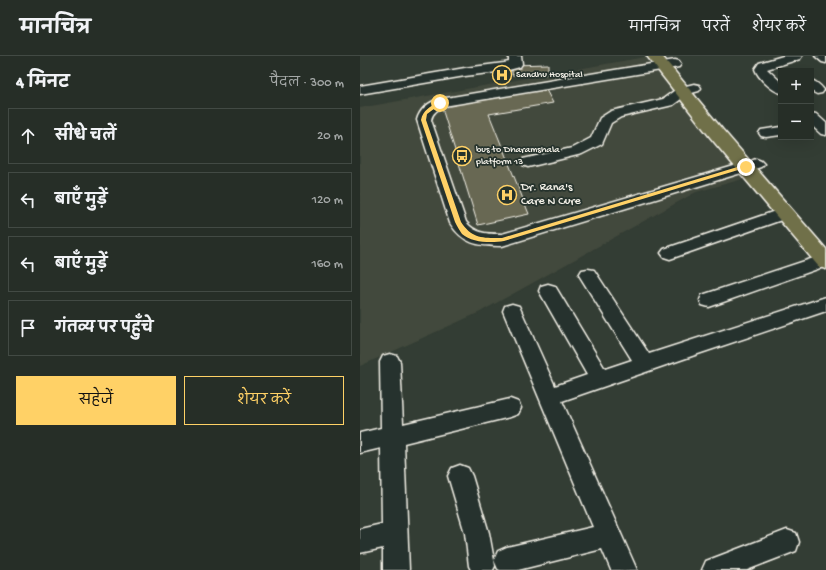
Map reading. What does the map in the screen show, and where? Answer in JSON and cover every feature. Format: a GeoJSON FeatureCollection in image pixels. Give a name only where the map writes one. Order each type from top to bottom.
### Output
{"type":"FeatureCollection","features":[{"type":"Feature","properties":{"kind":"main road"},"geometry":{"type":"LineString","coordinates":[[665,61],[826,255]]}},
{"type":"Feature","properties":{"kind":"main road"},"geometry":{"type":"LineString","coordinates":[[751,165],[784,212],[826,255]]}},
{"type":"Feature","properties":{"kind":"street"},"geometry":{"type":"LineString","coordinates":[[360,90],[464,72],[505,67],[516,64],[515,56]]}},
{"type":"Feature","properties":{"kind":"street"},"geometry":{"type":"LineString","coordinates":[[778,86],[762,72],[761,69],[763,66],[796,56]]}},
{"type":"Feature","properties":{"kind":"street"},"geometry":{"type":"LineString","coordinates":[[821,56],[826,59]]}},
{"type":"Feature","properties":{"kind":"street"},"geometry":{"type":"LineString","coordinates":[[783,60],[792,68]]}},
{"type":"Feature","properties":{"kind":"street"},"geometry":{"type":"LineString","coordinates":[[665,61],[440,103],[430,108],[425,114],[424,120],[458,222],[465,232],[472,237],[482,240],[502,240],[751,165]]}},
{"type":"Feature","properties":{"kind":"street"},"geometry":{"type":"LineString","coordinates":[[528,162],[577,151],[597,141],[605,120],[616,114],[668,102],[688,89]]}},
{"type":"Feature","properties":{"kind":"street"},"geometry":{"type":"LineString","coordinates":[[766,134],[778,132]]}},
{"type":"Feature","properties":{"kind":"street"},"geometry":{"type":"LineString","coordinates":[[670,253],[784,212]]}},
{"type":"Feature","properties":{"kind":"street"},"geometry":{"type":"LineString","coordinates":[[709,300],[826,255]]}},
{"type":"Feature","properties":{"kind":"street"},"geometry":{"type":"LineString","coordinates":[[588,275],[646,364]]}},
{"type":"Feature","properties":{"kind":"street"},"geometry":{"type":"LineString","coordinates":[[548,291],[600,379]]}},
{"type":"Feature","properties":{"kind":"street"},"geometry":{"type":"LineString","coordinates":[[549,397],[826,304]]}},
{"type":"Feature","properties":{"kind":"street"},"geometry":{"type":"LineString","coordinates":[[512,311],[624,570]]}},
{"type":"Feature","properties":{"kind":"street"},"geometry":{"type":"LineString","coordinates":[[390,362],[396,570]]}},
{"type":"Feature","properties":{"kind":"street"},"geometry":{"type":"LineString","coordinates":[[360,443],[510,408]]}},
{"type":"Feature","properties":{"kind":"street"},"geometry":{"type":"LineString","coordinates":[[460,476],[477,533],[476,568],[508,565],[608,535]]}},
{"type":"Feature","properties":{"kind":"street"},"geometry":{"type":"LineString","coordinates":[[360,541],[395,533]]}},
{"type":"Feature","properties":{"kind":"street"},"geometry":{"type":"LineString","coordinates":[[715,570],[788,542]]}},
{"type":"Feature","properties":{"kind":"shaded area"},"geometry":{"type":"Polygon","coordinates":[[[645,57],[750,177],[696,192],[480,312],[360,366],[360,108],[645,57]]]}},
{"type":"Feature","properties":{"kind":"building"},"geometry":{"type":"Polygon","coordinates":[[[548,64],[548,74],[512,75],[512,65],[548,64]]]}},
{"type":"Feature","properties":{"kind":"building"},"geometry":{"type":"Polygon","coordinates":[[[497,69],[511,69],[508,79],[495,79],[497,69]]]}},
{"type":"Feature","properties":{"kind":"building"},"geometry":{"type":"Polygon","coordinates":[[[545,88],[553,103],[489,114],[529,214],[478,225],[441,105],[545,88]]]}},
{"type":"Feature","properties":{"kind":"place","name":"Sandhu Hospital"},"geometry":{"type":"Point","coordinates":[502,75]}},
{"type":"Feature","properties":{"kind":"place","name":"bus to Dharamshala platform 13"},"geometry":{"type":"Point","coordinates":[462,156]}},
{"type":"Feature","properties":{"kind":"place","name":"Dr. Rana's Care N Cure"},"geometry":{"type":"Point","coordinates":[507,195]}},
{"type":"Feature","properties":{"kind":"route"},"geometry":{"type":"LineString","coordinates":[[440,103],[430,108],[425,114],[424,120],[458,222],[465,232],[472,237],[482,240],[502,240],[746,167]]}}]}
